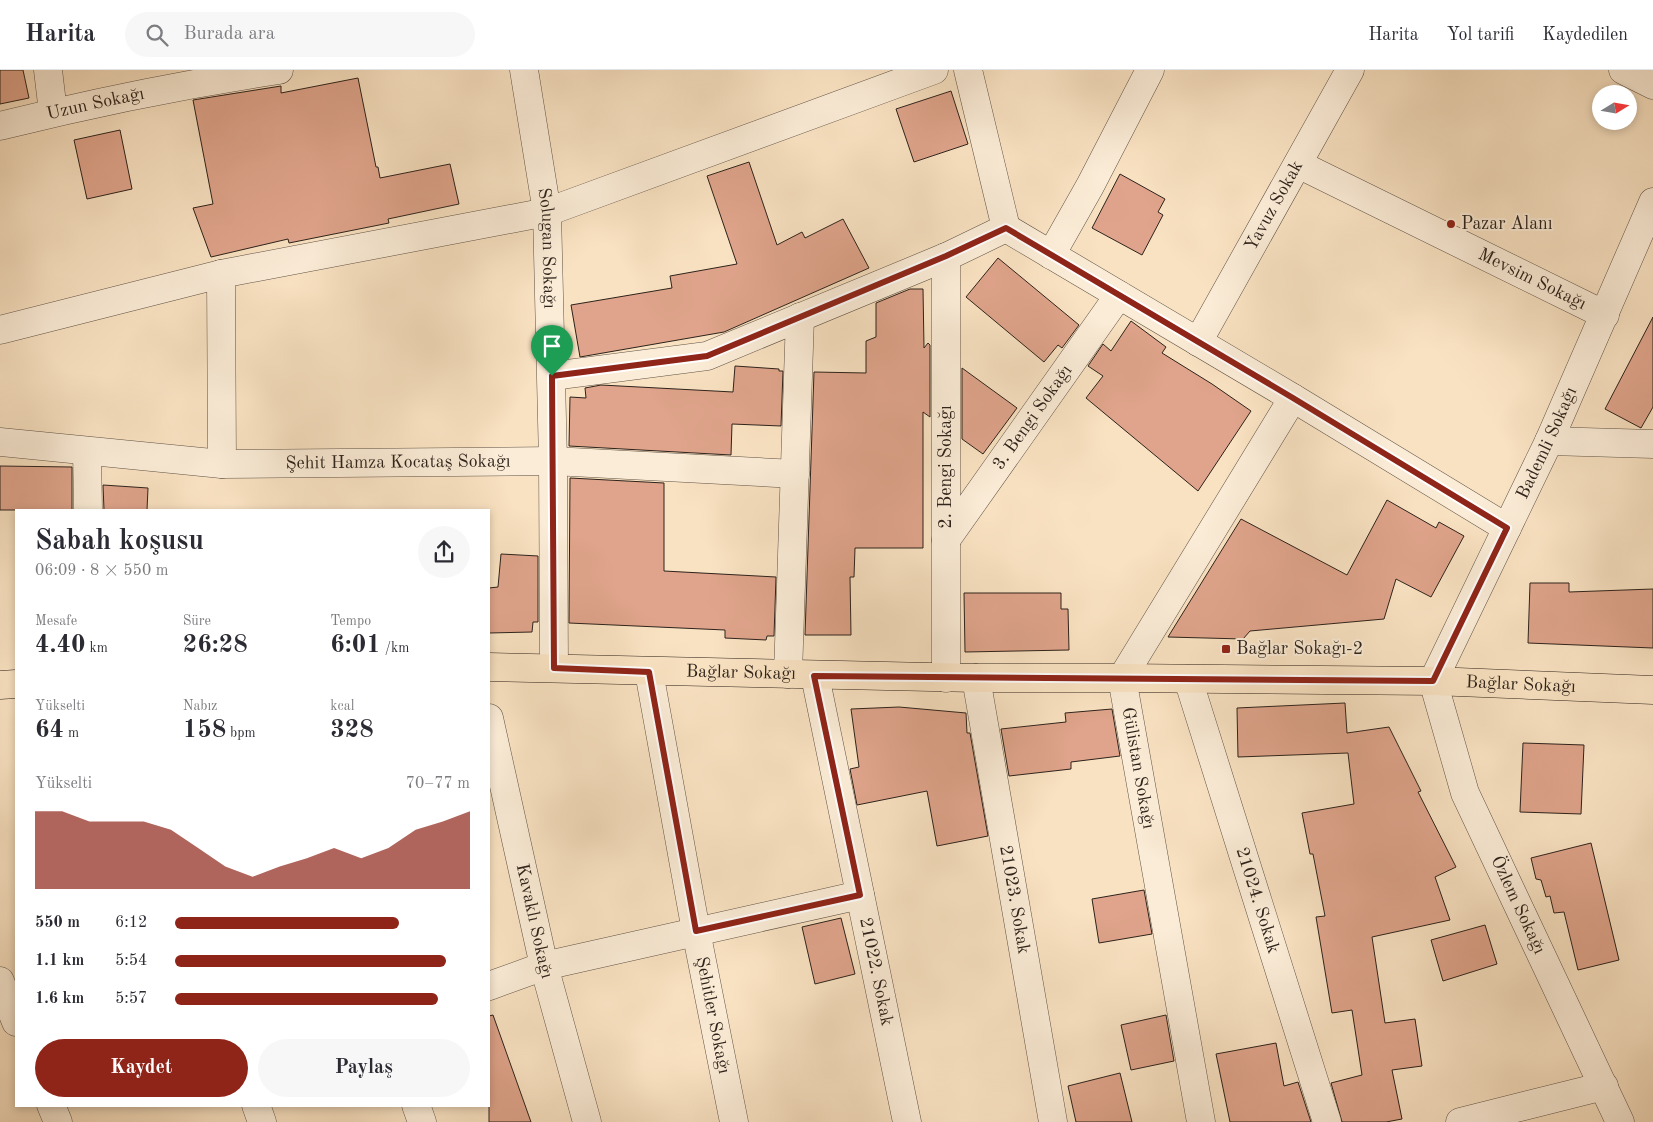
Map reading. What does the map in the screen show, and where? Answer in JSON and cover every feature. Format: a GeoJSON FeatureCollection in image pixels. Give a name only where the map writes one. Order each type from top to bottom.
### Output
{"type":"FeatureCollection","features":[{"type":"Feature","properties":{"kind":"main road","name":"Bağlar Sokağı"},"geometry":{"type":"LineString","coordinates":[[490,667],[946,678],[1433,681],[1653,690]]}},
{"type":"Feature","properties":{"kind":"main road"},"geometry":{"type":"LineString","coordinates":[[0,685],[15,684]]}},
{"type":"Feature","properties":{"kind":"street"},"geometry":{"type":"LineString","coordinates":[[48,70],[53,112]]}},
{"type":"Feature","properties":{"kind":"street","name":"Uzun Sokağı"},"geometry":{"type":"LineString","coordinates":[[0,126],[205,75],[279,70]]}},
{"type":"Feature","properties":{"kind":"street","name":"Solugan Sokağı"},"geometry":{"type":"LineString","coordinates":[[524,70],[547,212],[554,461],[554,668]]}},
{"type":"Feature","properties":{"kind":"street"},"geometry":{"type":"LineString","coordinates":[[0,330],[221,274],[547,212],[934,70]]}},
{"type":"Feature","properties":{"kind":"street"},"geometry":{"type":"LineString","coordinates":[[968,70],[1006,228],[1293,398],[1507,528]]}},
{"type":"Feature","properties":{"kind":"street"},"geometry":{"type":"LineString","coordinates":[[1052,255],[1150,70]]}},
{"type":"Feature","properties":{"kind":"street","name":"Yavuz Sokak"},"geometry":{"type":"LineString","coordinates":[[1198,342],[1350,70]]}},
{"type":"Feature","properties":{"kind":"street"},"geometry":{"type":"LineString","coordinates":[[1623,70],[1653,85]]}},
{"type":"Feature","properties":{"kind":"street","name":"Mevsim Sokağı"},"geometry":{"type":"LineString","coordinates":[[1298,164],[1605,315]]}},
{"type":"Feature","properties":{"kind":"street","name":"Bademli Sokağı"},"geometry":{"type":"LineString","coordinates":[[1433,681],[1549,441],[1653,202]]}},
{"type":"Feature","properties":{"kind":"street"},"geometry":{"type":"LineString","coordinates":[[552,376],[707,356],[946,256],[1006,228]]}},
{"type":"Feature","properties":{"kind":"street","name":"2. Bengi Sokağı"},"geometry":{"type":"LineString","coordinates":[[946,256],[946,678]]}},
{"type":"Feature","properties":{"kind":"street"},"geometry":{"type":"LineString","coordinates":[[221,274],[222,464]]}},
{"type":"Feature","properties":{"kind":"street","name":"3. Bengi Sokağı"},"geometry":{"type":"LineString","coordinates":[[946,540],[1119,295]]}},
{"type":"Feature","properties":{"kind":"street","name":"21022. Sokak"},"geometry":{"type":"LineString","coordinates":[[800,317],[795,474],[801,675],[860,895],[907,1122]]}},
{"type":"Feature","properties":{"kind":"street"},"geometry":{"type":"LineString","coordinates":[[1122,678],[1293,398]]}},
{"type":"Feature","properties":{"kind":"street"},"geometry":{"type":"LineString","coordinates":[[1549,441],[1653,444]]}},
{"type":"Feature","properties":{"kind":"street","name":"Şehit Hamza Kocataş Sokağı"},"geometry":{"type":"LineString","coordinates":[[0,442],[222,464],[554,461],[795,474]]}},
{"type":"Feature","properties":{"kind":"street"},"geometry":{"type":"LineString","coordinates":[[87,451],[88,509]]}},
{"type":"Feature","properties":{"kind":"street","name":"Şehitler Sokağı"},"geometry":{"type":"LineString","coordinates":[[649,672],[696,931],[734,1122]]}},
{"type":"Feature","properties":{"kind":"street","name":"21023. Sokak"},"geometry":{"type":"LineString","coordinates":[[976,678],[1053,1122]]}},
{"type":"Feature","properties":{"kind":"street","name":"Gülistan Sokağı"},"geometry":{"type":"LineString","coordinates":[[1122,678],[1201,1122]]}},
{"type":"Feature","properties":{"kind":"street","name":"21024. Sokak"},"geometry":{"type":"LineString","coordinates":[[1188,679],[1327,1122]]}},
{"type":"Feature","properties":{"kind":"street","name":"Özlem Sokağı"},"geometry":{"type":"LineString","coordinates":[[1433,681],[1465,792],[1620,1122]]}},
{"type":"Feature","properties":{"kind":"street","name":"Kavaklı Sokağı"},"geometry":{"type":"LineString","coordinates":[[490,723],[544,966],[586,1122]]}},
{"type":"Feature","properties":{"kind":"street"},"geometry":{"type":"LineString","coordinates":[[490,986],[544,966],[860,895]]}},
{"type":"Feature","properties":{"kind":"street"},"geometry":{"type":"LineString","coordinates":[[0,981],[15,1019]]}},
{"type":"Feature","properties":{"kind":"street"},"geometry":{"type":"LineString","coordinates":[[1460,1122],[1604,1086]]}},
{"type":"Feature","properties":{"kind":"street"},"geometry":{"type":"LineString","coordinates":[[52,1107],[58,1122]]}},
{"type":"Feature","properties":{"kind":"street"},"geometry":{"type":"LineString","coordinates":[[257,1107],[262,1122]]}},
{"type":"Feature","properties":{"kind":"street"},"geometry":{"type":"LineString","coordinates":[[417,1107],[422,1122]]}},
{"type":"Feature","properties":{"kind":"building"},"geometry":{"type":"Polygon","coordinates":[[[0,70],[23,70],[29,98],[0,104],[0,70]]]}},
{"type":"Feature","properties":{"kind":"building"},"geometry":{"type":"Polygon","coordinates":[[[358,78],[376,167],[378,167],[380,178],[450,164],[459,204],[388,219],[389,223],[289,243],[288,239],[211,257],[193,208],[213,204],[193,100],[281,86],[281,93],[358,78]]]}},
{"type":"Feature","properties":{"kind":"building"},"geometry":{"type":"Polygon","coordinates":[[[951,91],[968,144],[914,162],[896,109],[951,91]]]}},
{"type":"Feature","properties":{"kind":"building"},"geometry":{"type":"Polygon","coordinates":[[[120,130],[132,189],[87,199],[74,140],[120,130]]]}},
{"type":"Feature","properties":{"kind":"building"},"geometry":{"type":"Polygon","coordinates":[[[749,162],[777,245],[802,232],[805,238],[843,219],[869,268],[724,332],[580,357],[571,305],[672,288],[670,276],[737,264],[707,176],[749,162]]]}},
{"type":"Feature","properties":{"kind":"building"},"geometry":{"type":"Polygon","coordinates":[[[1120,174],[1165,199],[1158,212],[1163,215],[1142,255],[1092,228],[1120,174]]]}},
{"type":"Feature","properties":{"kind":"building"},"geometry":{"type":"Polygon","coordinates":[[[998,258],[1079,325],[1062,348],[1058,345],[1044,362],[966,297],[998,258]]]}},
{"type":"Feature","properties":{"kind":"building"},"geometry":{"type":"Polygon","coordinates":[[[910,289],[923,289],[924,348],[928,343],[930,345],[930,417],[923,412],[923,548],[855,548],[854,577],[850,577],[851,635],[805,635],[814,372],[866,373],[866,341],[876,337],[876,303],[910,289]]]}},
{"type":"Feature","properties":{"kind":"building"},"geometry":{"type":"Polygon","coordinates":[[[1653,317],[1653,407],[1641,428],[1605,409],[1653,317]]]}},
{"type":"Feature","properties":{"kind":"building"},"geometry":{"type":"Polygon","coordinates":[[[1131,321],[1166,347],[1162,353],[1251,411],[1198,491],[1086,398],[1103,376],[1088,366],[1103,344],[1111,351],[1131,321]]]}},
{"type":"Feature","properties":{"kind":"building"},"geometry":{"type":"Polygon","coordinates":[[[735,366],[779,369],[779,371],[783,371],[781,426],[732,424],[731,455],[569,446],[570,397],[586,398],[585,388],[601,385],[733,392],[735,366]]]}},
{"type":"Feature","properties":{"kind":"building"},"geometry":{"type":"Polygon","coordinates":[[[962,368],[1017,408],[983,454],[962,439],[962,368]]]}},
{"type":"Feature","properties":{"kind":"building"},"geometry":{"type":"Polygon","coordinates":[[[0,466],[72,467],[72,509],[0,510],[0,466]]]}},
{"type":"Feature","properties":{"kind":"building"},"geometry":{"type":"Polygon","coordinates":[[[570,478],[664,483],[664,571],[776,577],[774,636],[767,636],[766,640],[725,638],[725,630],[569,623],[570,478]]]}},
{"type":"Feature","properties":{"kind":"building"},"geometry":{"type":"Polygon","coordinates":[[[103,485],[148,488],[147,509],[104,509],[103,485]]]}},
{"type":"Feature","properties":{"kind":"building"},"geometry":{"type":"Polygon","coordinates":[[[1387,500],[1436,528],[1439,522],[1464,536],[1431,597],[1396,579],[1384,619],[1250,631],[1243,639],[1168,637],[1241,519],[1347,575],[1387,500]]]}},
{"type":"Feature","properties":{"kind":"building"},"geometry":{"type":"Polygon","coordinates":[[[501,554],[538,556],[538,622],[533,622],[532,632],[490,633],[490,588],[498,587],[501,554]]]}},
{"type":"Feature","properties":{"kind":"building"},"geometry":{"type":"Polygon","coordinates":[[[1530,583],[1569,583],[1569,592],[1653,589],[1653,648],[1528,643],[1530,583]]]}},
{"type":"Feature","properties":{"kind":"building"},"geometry":{"type":"Polygon","coordinates":[[[964,593],[1061,593],[1061,609],[1068,609],[1069,650],[965,652],[964,593]]]}},
{"type":"Feature","properties":{"kind":"building"},"geometry":{"type":"Polygon","coordinates":[[[1345,703],[1347,733],[1389,727],[1421,791],[1418,792],[1456,867],[1435,877],[1450,920],[1372,937],[1385,1023],[1415,1019],[1422,1066],[1392,1070],[1402,1119],[1386,1122],[1342,1122],[1331,1083],[1362,1075],[1352,1010],[1332,1013],[1316,917],[1325,916],[1313,854],[1310,854],[1302,813],[1354,804],[1348,753],[1238,757],[1237,708],[1345,703]]]}},
{"type":"Feature","properties":{"kind":"building"},"geometry":{"type":"Polygon","coordinates":[[[899,707],[966,713],[967,733],[970,733],[988,836],[937,846],[927,791],[857,805],[850,769],[859,767],[851,709],[899,707]]]}},
{"type":"Feature","properties":{"kind":"building"},"geometry":{"type":"Polygon","coordinates":[[[1112,709],[1120,756],[1071,762],[1071,769],[1009,776],[1001,729],[1066,722],[1065,713],[1112,709]]]}},
{"type":"Feature","properties":{"kind":"building"},"geometry":{"type":"Polygon","coordinates":[[[1523,743],[1584,745],[1581,814],[1520,812],[1523,743]]]}},
{"type":"Feature","properties":{"kind":"building"},"geometry":{"type":"Polygon","coordinates":[[[1591,843],[1619,960],[1578,970],[1564,912],[1554,913],[1550,896],[1546,897],[1541,880],[1536,879],[1531,858],[1591,843]]]}},
{"type":"Feature","properties":{"kind":"building"},"geometry":{"type":"Polygon","coordinates":[[[1144,890],[1152,934],[1099,943],[1092,899],[1144,890]]]}},
{"type":"Feature","properties":{"kind":"building"},"geometry":{"type":"Polygon","coordinates":[[[841,918],[855,974],[815,984],[802,927],[841,918]]]}},
{"type":"Feature","properties":{"kind":"building"},"geometry":{"type":"Polygon","coordinates":[[[1485,925],[1497,964],[1443,981],[1431,940],[1485,925]]]}},
{"type":"Feature","properties":{"kind":"building"},"geometry":{"type":"Polygon","coordinates":[[[493,1015],[531,1122],[489,1122],[490,1016],[493,1015]]]}},
{"type":"Feature","properties":{"kind":"building"},"geometry":{"type":"Polygon","coordinates":[[[1166,1015],[1174,1061],[1131,1070],[1121,1025],[1166,1015]]]}},
{"type":"Feature","properties":{"kind":"building"},"geometry":{"type":"Polygon","coordinates":[[[1276,1043],[1284,1086],[1298,1082],[1311,1122],[1230,1122],[1216,1054],[1276,1043]]]}},
{"type":"Feature","properties":{"kind":"building"},"geometry":{"type":"Polygon","coordinates":[[[1120,1073],[1132,1122],[1076,1122],[1068,1086],[1120,1073]]]}},
{"type":"Feature","properties":{"kind":"place","name":"Pazar Alanı"},"geometry":{"type":"Point","coordinates":[1451,224]}},
{"type":"Feature","properties":{"kind":"place","name":"Bağlar Sokağı-2"},"geometry":{"type":"Point","coordinates":[1226,649]}},
{"type":"Feature","properties":{"kind":"route"},"geometry":{"type":"LineString","coordinates":[[1006,228],[1293,398],[1507,528],[1433,681],[814,676],[860,895],[696,931],[649,672],[554,668],[552,376],[707,356],[946,256],[1006,228]]}}]}
